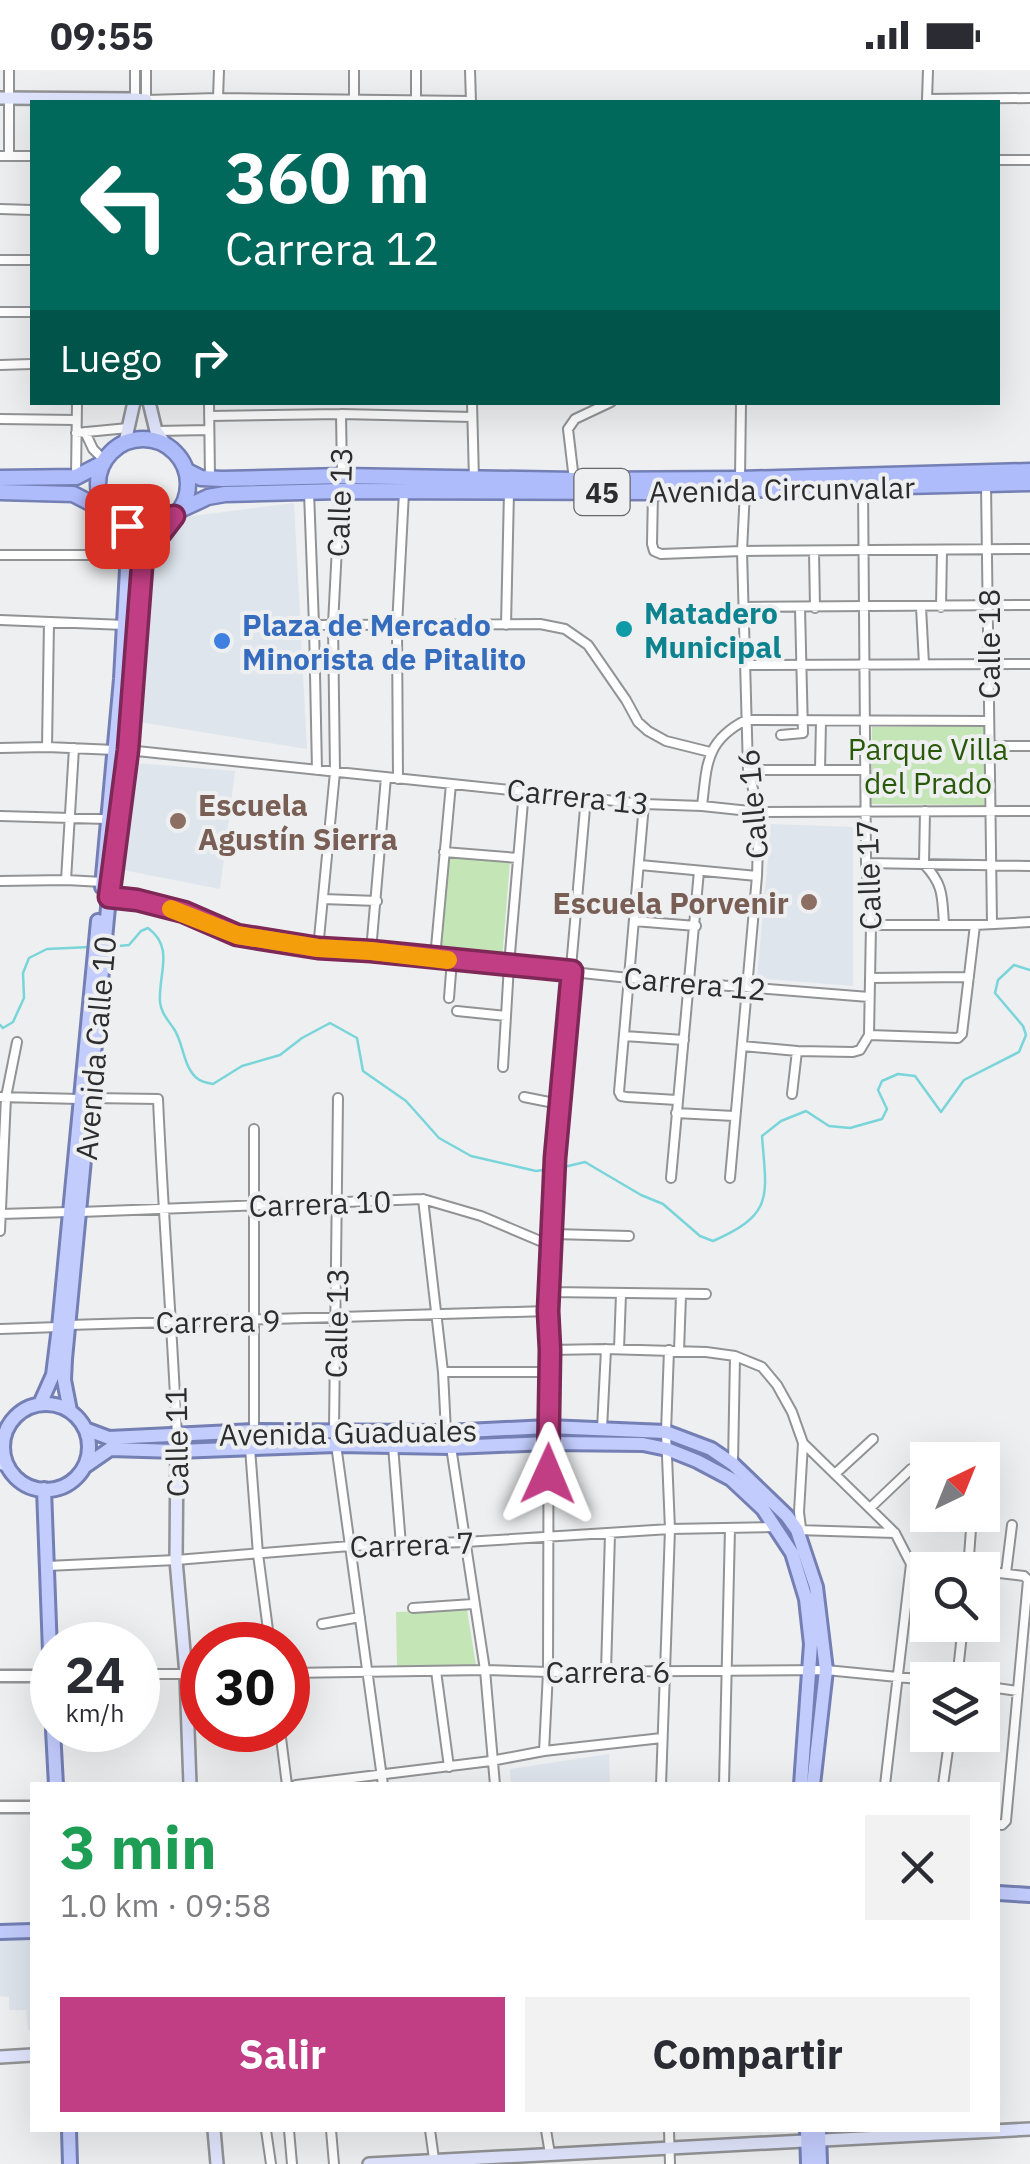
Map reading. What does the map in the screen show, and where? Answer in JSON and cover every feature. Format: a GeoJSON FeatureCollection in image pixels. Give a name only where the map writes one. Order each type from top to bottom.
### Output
{"type":"FeatureCollection","features":[{"type":"Feature","properties":{"kind":"highway"},"geometry":{"type":"LineString","coordinates":[[0,478],[76,477],[102,462],[126,435],[166,446],[187,470],[188,488],[176,514],[160,525],[144,529],[127,526],[73,494],[0,492]]}},
{"type":"Feature","properties":{"kind":"highway"},"geometry":{"type":"LineString","coordinates":[[102,462],[99,495],[109,514]]}},
{"type":"Feature","properties":{"kind":"highway","name":"Avenida Circunvalar"},"geometry":{"type":"LineString","coordinates":[[187,470],[201,478],[308,484],[474,480],[743,484],[1030,471]]}},
{"type":"Feature","properties":{"kind":"highway","name":"Avenida Circunvalar"},"geometry":{"type":"LineString","coordinates":[[862,481],[1030,483]]}},
{"type":"Feature","properties":{"kind":"highway","name":"Avenida Circunvalar"},"geometry":{"type":"LineString","coordinates":[[176,514],[208,496],[308,484]]}},
{"type":"Feature","properties":{"kind":"highway","name":"Avenida Circunvalar"},"geometry":{"type":"LineString","coordinates":[[341,484],[404,492],[653,492],[743,484]]}},
{"type":"Feature","properties":{"kind":"main road"},"geometry":{"type":"LineString","coordinates":[[5,98],[95,100]]}},
{"type":"Feature","properties":{"kind":"main road"},"geometry":{"type":"LineString","coordinates":[[126,435],[134,405]]}},
{"type":"Feature","properties":{"kind":"main road"},"geometry":{"type":"LineString","coordinates":[[149,405],[156,431],[166,446]]}},
{"type":"Feature","properties":{"kind":"main road","name":"Avenida Calle 10"},"geometry":{"type":"LineString","coordinates":[[70,1411],[64,1380],[64,1326],[99,950],[107,819],[121,750],[127,568],[109,514]]}},
{"type":"Feature","properties":{"kind":"main road","name":"Avenida Calle 10"},"geometry":{"type":"LineString","coordinates":[[99,950],[109,897],[121,750],[144,555],[176,514]]}},
{"type":"Feature","properties":{"kind":"main road","name":"Avenida Calle 10"},"geometry":{"type":"LineString","coordinates":[[40,1404],[64,1326]]}},
{"type":"Feature","properties":{"kind":"main road"},"geometry":{"type":"LineString","coordinates":[[40,1404],[70,1411],[85,1429],[89,1448],[84,1467],[67,1484],[44,1490],[23,1482],[4,1464],[2,1438],[14,1418],[40,1404]]}},
{"type":"Feature","properties":{"kind":"main road","name":"Avenida Guaduales"},"geometry":{"type":"LineString","coordinates":[[85,1429],[109,1438],[250,1448],[335,1437],[548,1427],[666,1432],[712,1449],[799,1529],[816,1587],[826,1670],[813,1782]]}},
{"type":"Feature","properties":{"kind":"main road","name":"Avenida Guaduales"},"geometry":{"type":"LineString","coordinates":[[84,1467],[110,1449],[178,1444],[254,1431],[392,1446],[643,1444],[697,1461],[731,1479],[763,1508],[792,1553],[806,1599],[811,1644],[801,1782]]}},
{"type":"Feature","properties":{"kind":"main road","name":"Calle 11"},"geometry":{"type":"LineString","coordinates":[[178,1444],[176,1560],[181,1622]]}},
{"type":"Feature","properties":{"kind":"main road"},"geometry":{"type":"LineString","coordinates":[[44,1490],[50,1622]]}},
{"type":"Feature","properties":{"kind":"main road"},"geometry":{"type":"LineString","coordinates":[[55,1752],[56,1782]]}},
{"type":"Feature","properties":{"kind":"main road","name":"Calle 11"},"geometry":{"type":"LineString","coordinates":[[189,1752],[190,1782]]}},
{"type":"Feature","properties":{"kind":"main road"},"geometry":{"type":"LineString","coordinates":[[1000,1892],[1030,1895]]}},
{"type":"Feature","properties":{"kind":"main road"},"geometry":{"type":"LineString","coordinates":[[0,1932],[30,1930]]}},
{"type":"Feature","properties":{"kind":"main road"},"geometry":{"type":"LineString","coordinates":[[0,2057],[30,2055]]}},
{"type":"Feature","properties":{"kind":"main road"},"geometry":{"type":"LineString","coordinates":[[1000,2131],[1030,2130]]}},
{"type":"Feature","properties":{"kind":"main road"},"geometry":{"type":"LineString","coordinates":[[69,2132],[70,2164]]}},
{"type":"Feature","properties":{"kind":"main road"},"geometry":{"type":"LineString","coordinates":[[214,2132],[217,2164]]}},
{"type":"Feature","properties":{"kind":"main road"},"geometry":{"type":"LineString","coordinates":[[369,2164],[670,2149],[813,2136],[958,2132]]}},
{"type":"Feature","properties":{"kind":"main road"},"geometry":{"type":"LineString","coordinates":[[808,2164],[813,2136]]}},
{"type":"Feature","properties":{"kind":"main road"},"geometry":{"type":"LineString","coordinates":[[813,2136],[820,2164]]}},
{"type":"Feature","properties":{"kind":"street"},"geometry":{"type":"LineString","coordinates":[[5,156],[9,70]]}},
{"type":"Feature","properties":{"kind":"street"},"geometry":{"type":"LineString","coordinates":[[135,70],[140,100]]}},
{"type":"Feature","properties":{"kind":"street"},"geometry":{"type":"LineString","coordinates":[[140,100],[146,70]]}},
{"type":"Feature","properties":{"kind":"street"},"geometry":{"type":"LineString","coordinates":[[218,98],[219,70]]}},
{"type":"Feature","properties":{"kind":"street"},"geometry":{"type":"LineString","coordinates":[[166,100],[354,100],[354,70]]}},
{"type":"Feature","properties":{"kind":"street"},"geometry":{"type":"LineString","coordinates":[[416,70],[416,100]]}},
{"type":"Feature","properties":{"kind":"street"},"geometry":{"type":"LineString","coordinates":[[470,70],[470,100]]}},
{"type":"Feature","properties":{"kind":"street"},"geometry":{"type":"LineString","coordinates":[[927,100],[928,70]]}},
{"type":"Feature","properties":{"kind":"street"},"geometry":{"type":"LineString","coordinates":[[990,100],[1030,98]]}},
{"type":"Feature","properties":{"kind":"street"},"geometry":{"type":"LineString","coordinates":[[1000,160],[1030,160]]}},
{"type":"Feature","properties":{"kind":"street"},"geometry":{"type":"LineString","coordinates":[[0,209],[30,210]]}},
{"type":"Feature","properties":{"kind":"street"},"geometry":{"type":"LineString","coordinates":[[0,260],[30,260]]}},
{"type":"Feature","properties":{"kind":"street"},"geometry":{"type":"LineString","coordinates":[[0,312],[30,312]]}},
{"type":"Feature","properties":{"kind":"street"},"geometry":{"type":"LineString","coordinates":[[0,365],[30,364]]}},
{"type":"Feature","properties":{"kind":"street"},"geometry":{"type":"LineString","coordinates":[[76,405],[81,432],[102,462]]}},
{"type":"Feature","properties":{"kind":"street"},"geometry":{"type":"LineString","coordinates":[[209,405],[210,478]]}},
{"type":"Feature","properties":{"kind":"street"},"geometry":{"type":"LineString","coordinates":[[285,405],[285,415]]}},
{"type":"Feature","properties":{"kind":"street"},"geometry":{"type":"LineString","coordinates":[[420,405],[420,415]]}},
{"type":"Feature","properties":{"kind":"street"},"geometry":{"type":"LineString","coordinates":[[472,405],[474,480]]}},
{"type":"Feature","properties":{"kind":"street"},"geometry":{"type":"LineString","coordinates":[[574,480],[568,429],[575,418],[604,405]]}},
{"type":"Feature","properties":{"kind":"street","name":"Calle 16"},"geometry":{"type":"LineString","coordinates":[[730,1178],[757,876],[759,812],[748,770],[740,405]]}},
{"type":"Feature","properties":{"kind":"street","name":"Calle 13"},"geometry":{"type":"LineString","coordinates":[[318,948],[335,777],[334,624],[341,414]]}},
{"type":"Feature","properties":{"kind":"street"},"geometry":{"type":"LineString","coordinates":[[209,416],[472,417]]}},
{"type":"Feature","properties":{"kind":"street"},"geometry":{"type":"LineString","coordinates":[[0,419],[76,420]]}},
{"type":"Feature","properties":{"kind":"street"},"geometry":{"type":"LineString","coordinates":[[156,431],[209,430]]}},
{"type":"Feature","properties":{"kind":"street"},"geometry":{"type":"LineString","coordinates":[[81,432],[126,435]]}},
{"type":"Feature","properties":{"kind":"street"},"geometry":{"type":"LineString","coordinates":[[76,477],[81,432]]}},
{"type":"Feature","properties":{"kind":"street","name":"Calle 17"},"geometry":{"type":"LineString","coordinates":[[862,481],[866,863],[871,924],[868,1035]]}},
{"type":"Feature","properties":{"kind":"street","name":"Calle 13"},"geometry":{"type":"LineString","coordinates":[[308,484],[317,770]]}},
{"type":"Feature","properties":{"kind":"street","name":"Calle 18"},"geometry":{"type":"LineString","coordinates":[[986,484],[992,924]]}},
{"type":"Feature","properties":{"kind":"street"},"geometry":{"type":"LineString","coordinates":[[398,779],[398,626],[404,492]]}},
{"type":"Feature","properties":{"kind":"street"},"geometry":{"type":"LineString","coordinates":[[506,625],[509,492]]}},
{"type":"Feature","properties":{"kind":"street"},"geometry":{"type":"LineString","coordinates":[[653,492],[652,544],[654,551],[661,554],[1030,549]]}},
{"type":"Feature","properties":{"kind":"street"},"geometry":{"type":"LineString","coordinates":[[941,607],[942,550]]}},
{"type":"Feature","properties":{"kind":"street"},"geometry":{"type":"LineString","coordinates":[[814,551],[816,608]]}},
{"type":"Feature","properties":{"kind":"street"},"geometry":{"type":"LineString","coordinates":[[0,555],[124,555]]}},
{"type":"Feature","properties":{"kind":"street"},"geometry":{"type":"LineString","coordinates":[[311,557],[336,556]]}},
{"type":"Feature","properties":{"kind":"street"},"geometry":{"type":"LineString","coordinates":[[744,608],[1030,605]]}},
{"type":"Feature","properties":{"kind":"street"},"geometry":{"type":"LineString","coordinates":[[781,734],[802,733],[800,608]]}},
{"type":"Feature","properties":{"kind":"street"},"geometry":{"type":"LineString","coordinates":[[921,608],[924,664]]}},
{"type":"Feature","properties":{"kind":"street"},"geometry":{"type":"LineString","coordinates":[[0,620],[125,625]]}},
{"type":"Feature","properties":{"kind":"street"},"geometry":{"type":"LineString","coordinates":[[47,747],[49,622]]}},
{"type":"Feature","properties":{"kind":"street"},"geometry":{"type":"LineString","coordinates":[[314,624],[540,624],[566,629],[588,644],[638,722],[648,731],[666,741],[710,752]]}},
{"type":"Feature","properties":{"kind":"street"},"geometry":{"type":"LineString","coordinates":[[746,665],[1030,664]]}},
{"type":"Feature","properties":{"kind":"street"},"geometry":{"type":"LineString","coordinates":[[316,709],[334,710]]}},
{"type":"Feature","properties":{"kind":"street"},"geometry":{"type":"LineString","coordinates":[[702,806],[710,752],[720,736],[746,720],[988,721]]}},
{"type":"Feature","properties":{"kind":"street"},"geometry":{"type":"LineString","coordinates":[[820,770],[821,721]]}},
{"type":"Feature","properties":{"kind":"street"},"geometry":{"type":"LineString","coordinates":[[990,746],[1030,746]]}},
{"type":"Feature","properties":{"kind":"street","name":"Carrera 13"},"geometry":{"type":"LineString","coordinates":[[0,748],[121,750],[317,770],[335,777],[386,778],[759,812],[1030,811]]}},
{"type":"Feature","properties":{"kind":"street"},"geometry":{"type":"LineString","coordinates":[[66,880],[74,748]]}},
{"type":"Feature","properties":{"kind":"street"},"geometry":{"type":"LineString","coordinates":[[748,770],[866,770]]}},
{"type":"Feature","properties":{"kind":"street"},"geometry":{"type":"LineString","coordinates":[[371,951],[386,778]]}},
{"type":"Feature","properties":{"kind":"street"},"geometry":{"type":"LineString","coordinates":[[435,958],[451,784]]}},
{"type":"Feature","properties":{"kind":"street"},"geometry":{"type":"LineString","coordinates":[[503,1067],[524,790]]}},
{"type":"Feature","properties":{"kind":"street"},"geometry":{"type":"LineString","coordinates":[[544,1751],[548,1672],[548,1292],[559,1104],[586,796]]}},
{"type":"Feature","properties":{"kind":"street"},"geometry":{"type":"LineString","coordinates":[[644,804],[618,1092],[621,1096],[677,1100]]}},
{"type":"Feature","properties":{"kind":"street"},"geometry":{"type":"LineString","coordinates":[[925,811],[924,864],[936,877],[944,924]]}},
{"type":"Feature","properties":{"kind":"street"},"geometry":{"type":"LineString","coordinates":[[0,816],[107,819]]}},
{"type":"Feature","properties":{"kind":"street"},"geometry":{"type":"LineString","coordinates":[[330,838],[380,841]]}},
{"type":"Feature","properties":{"kind":"street"},"geometry":{"type":"LineString","coordinates":[[444,852],[518,858]]}},
{"type":"Feature","properties":{"kind":"street"},"geometry":{"type":"LineString","coordinates":[[866,863],[1030,866]]}},
{"type":"Feature","properties":{"kind":"street"},"geometry":{"type":"LineString","coordinates":[[640,865],[757,876]]}},
{"type":"Feature","properties":{"kind":"street"},"geometry":{"type":"LineString","coordinates":[[671,1178],[700,872]]}},
{"type":"Feature","properties":{"kind":"street"},"geometry":{"type":"LineString","coordinates":[[0,881],[102,882]]}},
{"type":"Feature","properties":{"kind":"street","name":"Carrera 12"},"geometry":{"type":"LineString","coordinates":[[109,897],[184,912],[237,935],[318,948],[869,997]]}},
{"type":"Feature","properties":{"kind":"street"},"geometry":{"type":"LineString","coordinates":[[323,899],[377,901]]}},
{"type":"Feature","properties":{"kind":"street"},"geometry":{"type":"LineString","coordinates":[[634,921],[696,926]]}},
{"type":"Feature","properties":{"kind":"street"},"geometry":{"type":"LineString","coordinates":[[871,924],[1030,922]]}},
{"type":"Feature","properties":{"kind":"street"},"geometry":{"type":"LineString","coordinates":[[742,1046],[854,1052],[860,1050],[868,1035],[958,1038],[962,1034],[976,925]]}},
{"type":"Feature","properties":{"kind":"street"},"geometry":{"type":"LineString","coordinates":[[449,998],[452,960]]}},
{"type":"Feature","properties":{"kind":"street"},"geometry":{"type":"LineString","coordinates":[[870,978],[969,977]]}},
{"type":"Feature","properties":{"kind":"street"},"geometry":{"type":"LineString","coordinates":[[457,1011],[506,1016]]}},
{"type":"Feature","properties":{"kind":"street"},"geometry":{"type":"LineString","coordinates":[[624,1036],[684,1040]]}},
{"type":"Feature","properties":{"kind":"street"},"geometry":{"type":"LineString","coordinates":[[0,1231],[3,1097],[17,1042]]}},
{"type":"Feature","properties":{"kind":"street"},"geometry":{"type":"LineString","coordinates":[[792,1094],[798,1051]]}},
{"type":"Feature","properties":{"kind":"street"},"geometry":{"type":"LineString","coordinates":[[3,1097],[86,1098]]}},
{"type":"Feature","properties":{"kind":"street"},"geometry":{"type":"LineString","coordinates":[[524,1097],[559,1104]]}},
{"type":"Feature","properties":{"kind":"street","name":"Calle 11"},"geometry":{"type":"LineString","coordinates":[[86,1098],[158,1100],[178,1444]]}},
{"type":"Feature","properties":{"kind":"street","name":"Calle 13"},"geometry":{"type":"LineString","coordinates":[[338,1098],[335,1437],[382,1782]]}},
{"type":"Feature","properties":{"kind":"street"},"geometry":{"type":"LineString","coordinates":[[676,1113],[734,1116]]}},
{"type":"Feature","properties":{"kind":"street"},"geometry":{"type":"LineString","coordinates":[[254,1128],[254,1431]]}},
{"type":"Feature","properties":{"kind":"street"},"geometry":{"type":"LineString","coordinates":[[423,1199],[446,1432]]}},
{"type":"Feature","properties":{"kind":"street","name":"Carrera 10"},"geometry":{"type":"LineString","coordinates":[[1,1214],[423,1199],[481,1216],[552,1246]]}},
{"type":"Feature","properties":{"kind":"street"},"geometry":{"type":"LineString","coordinates":[[553,1234],[629,1236]]}},
{"type":"Feature","properties":{"kind":"street"},"geometry":{"type":"LineString","coordinates":[[548,1292],[706,1294]]}},
{"type":"Feature","properties":{"kind":"street"},"geometry":{"type":"LineString","coordinates":[[620,1349],[621,1294]]}},
{"type":"Feature","properties":{"kind":"street"},"geometry":{"type":"LineString","coordinates":[[661,1782],[670,1529],[666,1432],[681,1296]]}},
{"type":"Feature","properties":{"kind":"street","name":"Carrera 9"},"geometry":{"type":"LineString","coordinates":[[0,1329],[548,1311]]}},
{"type":"Feature","properties":{"kind":"street"},"geometry":{"type":"LineString","coordinates":[[602,1430],[606,1348]]}},
{"type":"Feature","properties":{"kind":"street"},"geometry":{"type":"LineString","coordinates":[[550,1350],[674,1350],[736,1356],[762,1368],[792,1412],[803,1443],[799,1529],[895,1533]]}},
{"type":"Feature","properties":{"kind":"street"},"geometry":{"type":"LineString","coordinates":[[732,1464],[736,1356]]}},
{"type":"Feature","properties":{"kind":"street"},"geometry":{"type":"LineString","coordinates":[[442,1372],[549,1372]]}},
{"type":"Feature","properties":{"kind":"street"},"geometry":{"type":"LineString","coordinates":[[836,1473],[873,1439]]}},
{"type":"Feature","properties":{"kind":"street"},"geometry":{"type":"LineString","coordinates":[[803,1443],[895,1533],[910,1562]]}},
{"type":"Feature","properties":{"kind":"street"},"geometry":{"type":"LineString","coordinates":[[392,1446],[401,1544]]}},
{"type":"Feature","properties":{"kind":"street"},"geometry":{"type":"LineString","coordinates":[[451,1447],[484,1670],[494,1782]]}},
{"type":"Feature","properties":{"kind":"street"},"geometry":{"type":"LineString","coordinates":[[250,1448],[267,1622]]}},
{"type":"Feature","properties":{"kind":"street"},"geometry":{"type":"LineString","coordinates":[[870,1508],[910,1469]]}},
{"type":"Feature","properties":{"kind":"street"},"geometry":{"type":"LineString","coordinates":[[1006,1573],[1012,1525]]}},
{"type":"Feature","properties":{"kind":"street","name":"Carrera 7"},"geometry":{"type":"LineString","coordinates":[[47,1566],[350,1546],[777,1527]]}},
{"type":"Feature","properties":{"kind":"street"},"geometry":{"type":"LineString","coordinates":[[724,1782],[730,1528]]}},
{"type":"Feature","properties":{"kind":"street"},"geometry":{"type":"LineString","coordinates":[[606,1672],[610,1534]]}},
{"type":"Feature","properties":{"kind":"street"},"geometry":{"type":"LineString","coordinates":[[885,1782],[910,1572]]}},
{"type":"Feature","properties":{"kind":"street"},"geometry":{"type":"LineString","coordinates":[[1000,1572],[1028,1578],[1001,1824]]}},
{"type":"Feature","properties":{"kind":"street"},"geometry":{"type":"LineString","coordinates":[[413,1608],[473,1604]]}},
{"type":"Feature","properties":{"kind":"street"},"geometry":{"type":"LineString","coordinates":[[322,1624],[360,1616]]}},
{"type":"Feature","properties":{"kind":"street","name":"Carrera 6"},"geometry":{"type":"LineString","coordinates":[[310,1672],[729,1668],[826,1670],[910,1679]]}},
{"type":"Feature","properties":{"kind":"street"},"geometry":{"type":"LineString","coordinates":[[436,1671],[449,1767]]}},
{"type":"Feature","properties":{"kind":"street"},"geometry":{"type":"LineString","coordinates":[[0,1676],[30,1676]]}},
{"type":"Feature","properties":{"kind":"street"},"geometry":{"type":"LineString","coordinates":[[1000,1688],[1018,1691]]}},
{"type":"Feature","properties":{"kind":"street"},"geometry":{"type":"LineString","coordinates":[[317,1782],[662,1738]]}},
{"type":"Feature","properties":{"kind":"street"},"geometry":{"type":"LineString","coordinates":[[283,1752],[287,1782]]}},
{"type":"Feature","properties":{"kind":"street"},"geometry":{"type":"LineString","coordinates":[[943,1782],[948,1752]]}},
{"type":"Feature","properties":{"kind":"street"},"geometry":{"type":"LineString","coordinates":[[0,1807],[30,1807]]}},
{"type":"Feature","properties":{"kind":"street"},"geometry":{"type":"LineString","coordinates":[[266,2132],[272,2164]]}},
{"type":"Feature","properties":{"kind":"street"},"geometry":{"type":"LineString","coordinates":[[289,2132],[292,2164]]}},
{"type":"Feature","properties":{"kind":"street"},"geometry":{"type":"LineString","coordinates":[[330,2132],[334,2164]]}},
{"type":"Feature","properties":{"kind":"street"},"geometry":{"type":"LineString","coordinates":[[430,2132],[434,2160]]}},
{"type":"Feature","properties":{"kind":"street"},"geometry":{"type":"LineString","coordinates":[[546,2132],[550,2154]]}},
{"type":"Feature","properties":{"kind":"street"},"geometry":{"type":"LineString","coordinates":[[669,2132],[670,2164]]}},
{"type":"Feature","properties":{"kind":"shaded area","name":"Plaza de Mercado Minorista de Pitalito"},"geometry":{"type":"Polygon","coordinates":[[[294,503],[307,749],[133,721],[150,561],[184,517],[294,503]]]}},
{"type":"Feature","properties":{"kind":"shaded area","name":"Escuela Agustín Sierra"},"geometry":{"type":"Polygon","coordinates":[[[134,763],[235,771],[220,889],[123,870],[134,763]]]}},
{"type":"Feature","properties":{"kind":"shaded area","name":"Escuela Porvenir"},"geometry":{"type":"Polygon","coordinates":[[[771,824],[853,827],[853,986],[757,978],[771,824]]]}},
{"type":"Feature","properties":{"kind":"shaded area"},"geometry":{"type":"Polygon","coordinates":[[[609,1754],[610,1782],[511,1782],[510,1769],[609,1754]]]}},
{"type":"Feature","properties":{"kind":"shaded area"},"geometry":{"type":"Polygon","coordinates":[[[30,1939],[30,2030],[26,2010],[9,2010],[9,1997],[0,1996],[0,1940],[30,1939]]]}},
{"type":"Feature","properties":{"kind":"green space","name":"Parque Villa del Prado"},"geometry":{"type":"Polygon","coordinates":[[[984,726],[984,805],[871,804],[872,727],[984,726]]]}},
{"type":"Feature","properties":{"kind":"green space"},"geometry":{"type":"Polygon","coordinates":[[[449,858],[510,861],[502,960],[441,954],[449,858]]]}},
{"type":"Feature","properties":{"kind":"green space"},"geometry":{"type":"Polygon","coordinates":[[[467,1610],[476,1665],[397,1668],[396,1612],[467,1610]]]}},
{"type":"Feature","properties":{"kind":"waterway"},"geometry":{"type":"LineString","coordinates":[[108,947],[129,945],[148,928],[156,936],[163,953],[162,1010],[177,1035],[189,1069],[201,1081],[213,1084],[242,1066],[280,1055],[330,1023],[357,1038],[363,1071],[406,1101],[439,1138],[471,1156],[536,1171],[585,1162],[663,1204],[700,1236],[713,1241],[748,1221],[757,1211],[765,1188],[762,1136],[781,1121],[806,1111],[829,1126],[850,1128],[882,1119],[887,1109],[878,1090],[882,1081],[898,1074],[915,1076],[941,1112],[964,1080],[1019,1052],[1026,1035],[1023,1026],[995,993],[998,980],[1014,965],[1030,970]]}},
{"type":"Feature","properties":{"kind":"waterway"},"geometry":{"type":"LineString","coordinates":[[0,1025],[3,1028],[13,1022],[24,998],[23,973],[29,958],[47,949],[90,947]]}},
{"type":"Feature","properties":{"kind":"slow traffic"},"geometry":{"type":"LineString","coordinates":[[171,909],[237,935],[318,948],[448,960]]}},
{"type":"Feature","properties":{"kind":"place","name":"Matadero Municipal"},"geometry":{"type":"Point","coordinates":[624,629]}},
{"type":"Feature","properties":{"kind":"place","name":"Plaza de Mercado Minorista de Pitalito"},"geometry":{"type":"Point","coordinates":[222,641]}},
{"type":"Feature","properties":{"kind":"place","name":"Escuela Agustín Sierra"},"geometry":{"type":"Point","coordinates":[178,821]}},
{"type":"Feature","properties":{"kind":"place","name":"Escuela Porvenir"},"geometry":{"type":"Point","coordinates":[809,902]}},
{"type":"Feature","properties":{"kind":"route"},"geometry":{"type":"LineString","coordinates":[[127,526],[144,529],[174,516],[144,555],[142,566],[128,750],[109,897],[184,912],[237,935],[318,948],[572,971],[555,1158],[548,1311],[548,1474]]}}]}
